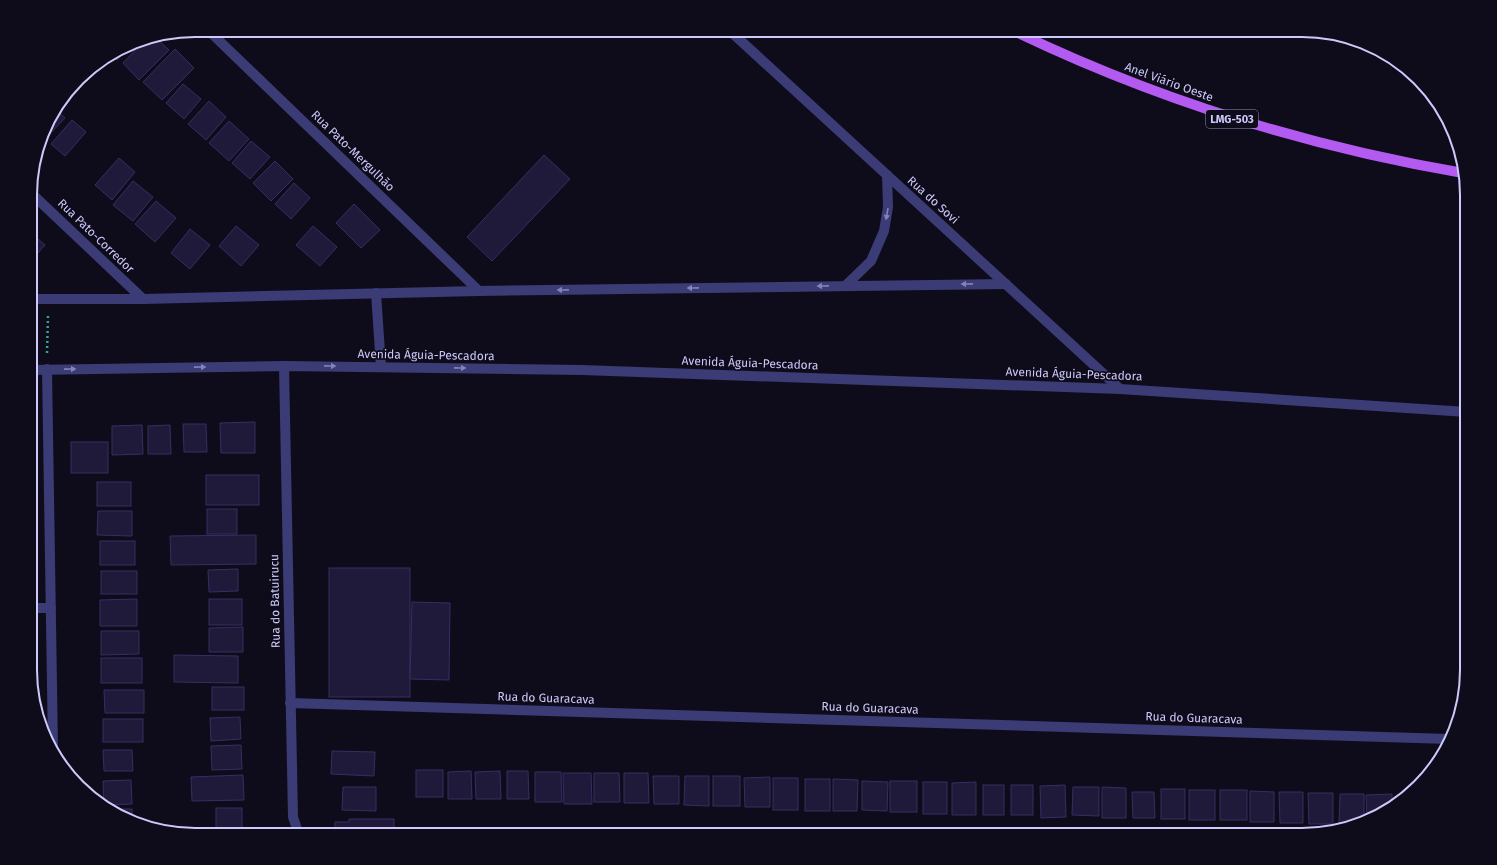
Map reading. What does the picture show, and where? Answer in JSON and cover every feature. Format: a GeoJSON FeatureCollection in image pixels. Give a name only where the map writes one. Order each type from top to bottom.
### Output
{"type":"FeatureCollection","features":[{"type":"Feature","properties":{"kind":"main road","name":"Anel Viário Oeste"},"geometry":{"type":"LineString","coordinates":[[1027,37],[1060,53],[1143,88],[1236,120],[1329,145],[1426,166],[1458,171]]}},
{"type":"Feature","properties":{"kind":"street","name":"Rua Pato-Mergulhão"},"geometry":{"type":"LineString","coordinates":[[215,37],[479,291]]}},
{"type":"Feature","properties":{"kind":"street","name":"Rua do Sovi"},"geometry":{"type":"LineString","coordinates":[[737,37],[1120,389]]}},
{"type":"Feature","properties":{"kind":"street"},"geometry":{"type":"LineString","coordinates":[[845,286],[870,261],[884,231],[888,207],[887,175]]}},
{"type":"Feature","properties":{"kind":"street","name":"Rua Pato-Corredor"},"geometry":{"type":"LineString","coordinates":[[37,199],[142,299]]}},
{"type":"Feature","properties":{"kind":"street"},"geometry":{"type":"LineString","coordinates":[[37,299],[142,299],[479,291],[1006,284]]}},
{"type":"Feature","properties":{"kind":"street"},"geometry":{"type":"LineString","coordinates":[[376,293],[381,367]]}},
{"type":"Feature","properties":{"kind":"street","name":"Avenida Águia-Pescadora"},"geometry":{"type":"LineString","coordinates":[[37,370],[284,366],[582,370],[1120,389],[1460,412]]}},
{"type":"Feature","properties":{"kind":"street","name":"Rua do Batuirucu"},"geometry":{"type":"LineString","coordinates":[[284,366],[292,817],[296,828]]}},
{"type":"Feature","properties":{"kind":"street"},"geometry":{"type":"LineString","coordinates":[[47,369],[53,740]]}},
{"type":"Feature","properties":{"kind":"street"},"geometry":{"type":"LineString","coordinates":[[37,608],[51,608]]}},
{"type":"Feature","properties":{"kind":"street","name":"Rua do Guaracava"},"geometry":{"type":"LineString","coordinates":[[290,703],[1444,739]]}},
{"type":"Feature","properties":{"kind":"path"},"geometry":{"type":"LineString","coordinates":[[47,369],[48,299]]}},
{"type":"Feature","properties":{"kind":"building"},"geometry":{"type":"Polygon","coordinates":[[[159,41],[169,50],[139,80],[123,63],[137,48],[154,42],[159,41]]]}},
{"type":"Feature","properties":{"kind":"building"},"geometry":{"type":"Polygon","coordinates":[[[175,49],[194,68],[162,100],[143,82],[175,49]]]}},
{"type":"Feature","properties":{"kind":"building"},"geometry":{"type":"Polygon","coordinates":[[[183,84],[201,99],[184,119],[166,103],[183,84]]]}},
{"type":"Feature","properties":{"kind":"building"},"geometry":{"type":"Polygon","coordinates":[[[209,101],[226,117],[206,140],[188,124],[209,101]]]}},
{"type":"Feature","properties":{"kind":"building"},"geometry":{"type":"Polygon","coordinates":[[[60,113],[65,118],[49,135],[60,113]]]}},
{"type":"Feature","properties":{"kind":"building"},"geometry":{"type":"Polygon","coordinates":[[[72,120],[86,132],[65,156],[51,144],[72,120]]]}},
{"type":"Feature","properties":{"kind":"building"},"geometry":{"type":"Polygon","coordinates":[[[229,121],[249,139],[229,161],[209,143],[229,121]]]}},
{"type":"Feature","properties":{"kind":"building"},"geometry":{"type":"Polygon","coordinates":[[[251,141],[270,157],[250,179],[232,163],[251,141]]]}},
{"type":"Feature","properties":{"kind":"building"},"geometry":{"type":"Polygon","coordinates":[[[544,155],[570,179],[492,261],[467,237],[544,155]]]}},
{"type":"Feature","properties":{"kind":"building"},"geometry":{"type":"Polygon","coordinates":[[[119,158],[135,172],[112,200],[95,185],[119,158]]]}},
{"type":"Feature","properties":{"kind":"building"},"geometry":{"type":"Polygon","coordinates":[[[275,161],[293,179],[271,201],[253,183],[275,161]]]}},
{"type":"Feature","properties":{"kind":"building"},"geometry":{"type":"Polygon","coordinates":[[[133,181],[153,197],[133,221],[113,205],[133,181]]]}},
{"type":"Feature","properties":{"kind":"building"},"geometry":{"type":"Polygon","coordinates":[[[294,183],[310,198],[291,219],[275,204],[294,183]]]}},
{"type":"Feature","properties":{"kind":"building"},"geometry":{"type":"Polygon","coordinates":[[[156,201],[176,218],[155,242],[135,224],[156,201]]]}},
{"type":"Feature","properties":{"kind":"building"},"geometry":{"type":"Polygon","coordinates":[[[354,204],[380,230],[361,248],[336,223],[354,204]]]}},
{"type":"Feature","properties":{"kind":"building"},"geometry":{"type":"Polygon","coordinates":[[[236,226],[259,245],[241,266],[219,246],[236,226]]]}},
{"type":"Feature","properties":{"kind":"building"},"geometry":{"type":"Polygon","coordinates":[[[313,226],[337,247],[320,266],[296,245],[313,226]]]}},
{"type":"Feature","properties":{"kind":"building"},"geometry":{"type":"Polygon","coordinates":[[[190,229],[210,245],[190,269],[171,253],[190,229]]]}},
{"type":"Feature","properties":{"kind":"building"},"geometry":{"type":"Polygon","coordinates":[[[37,238],[45,245],[37,254],[37,238]]]}},
{"type":"Feature","properties":{"kind":"building"},"geometry":{"type":"Polygon","coordinates":[[[255,422],[255,453],[221,453],[220,423],[255,422]]]}},
{"type":"Feature","properties":{"kind":"building"},"geometry":{"type":"Polygon","coordinates":[[[183,424],[206,424],[207,452],[184,452],[183,424]]]}},
{"type":"Feature","properties":{"kind":"building"},"geometry":{"type":"Polygon","coordinates":[[[142,425],[143,454],[112,455],[112,426],[142,425]]]}},
{"type":"Feature","properties":{"kind":"building"},"geometry":{"type":"Polygon","coordinates":[[[170,425],[171,454],[148,454],[148,426],[170,425]]]}},
{"type":"Feature","properties":{"kind":"building"},"geometry":{"type":"Polygon","coordinates":[[[71,442],[108,442],[108,473],[71,473],[71,442]]]}},
{"type":"Feature","properties":{"kind":"building"},"geometry":{"type":"Polygon","coordinates":[[[206,475],[259,475],[259,505],[206,505],[206,475]]]}},
{"type":"Feature","properties":{"kind":"building"},"geometry":{"type":"Polygon","coordinates":[[[97,482],[131,482],[131,506],[97,506],[97,482]]]}},
{"type":"Feature","properties":{"kind":"building"},"geometry":{"type":"Polygon","coordinates":[[[207,509],[237,509],[237,534],[207,534],[207,509]]]}},
{"type":"Feature","properties":{"kind":"building"},"geometry":{"type":"Polygon","coordinates":[[[98,511],[132,511],[132,536],[97,535],[98,511]]]}},
{"type":"Feature","properties":{"kind":"building"},"geometry":{"type":"Polygon","coordinates":[[[256,535],[256,564],[171,565],[170,536],[256,535]]]}},
{"type":"Feature","properties":{"kind":"building"},"geometry":{"type":"Polygon","coordinates":[[[100,541],[135,541],[135,565],[100,565],[100,541]]]}},
{"type":"Feature","properties":{"kind":"building"},"geometry":{"type":"Polygon","coordinates":[[[329,568],[410,568],[410,697],[329,697],[329,568]]]}},
{"type":"Feature","properties":{"kind":"building"},"geometry":{"type":"Polygon","coordinates":[[[238,569],[238,591],[209,592],[208,570],[238,569]]]}},
{"type":"Feature","properties":{"kind":"building"},"geometry":{"type":"Polygon","coordinates":[[[101,571],[137,571],[137,594],[101,594],[101,571]]]}},
{"type":"Feature","properties":{"kind":"building"},"geometry":{"type":"Polygon","coordinates":[[[137,599],[137,626],[100,626],[100,600],[137,599]]]}},
{"type":"Feature","properties":{"kind":"building"},"geometry":{"type":"Polygon","coordinates":[[[209,599],[242,599],[242,625],[209,625],[209,599]]]}},
{"type":"Feature","properties":{"kind":"building"},"geometry":{"type":"Polygon","coordinates":[[[412,602],[450,603],[449,680],[410,679],[412,602]]]}},
{"type":"Feature","properties":{"kind":"building"},"geometry":{"type":"Polygon","coordinates":[[[243,627],[243,652],[209,652],[209,628],[243,627]]]}},
{"type":"Feature","properties":{"kind":"building"},"geometry":{"type":"Polygon","coordinates":[[[101,631],[139,631],[139,654],[101,655],[101,631]]]}},
{"type":"Feature","properties":{"kind":"building"},"geometry":{"type":"Polygon","coordinates":[[[174,655],[238,656],[238,683],[174,682],[174,655]]]}},
{"type":"Feature","properties":{"kind":"building"},"geometry":{"type":"Polygon","coordinates":[[[101,658],[142,658],[142,683],[101,683],[101,658]]]}},
{"type":"Feature","properties":{"kind":"building"},"geometry":{"type":"Polygon","coordinates":[[[212,687],[244,687],[244,710],[212,710],[212,687]]]}},
{"type":"Feature","properties":{"kind":"building"},"geometry":{"type":"Polygon","coordinates":[[[104,690],[144,690],[144,713],[105,713],[104,690]]]}},
{"type":"Feature","properties":{"kind":"building"},"geometry":{"type":"Polygon","coordinates":[[[240,717],[241,739],[211,741],[210,718],[240,717]]]}},
{"type":"Feature","properties":{"kind":"building"},"geometry":{"type":"Polygon","coordinates":[[[103,719],[143,719],[143,742],[103,742],[103,719]]]}},
{"type":"Feature","properties":{"kind":"building"},"geometry":{"type":"Polygon","coordinates":[[[241,745],[242,769],[212,770],[211,746],[241,745]]]}},
{"type":"Feature","properties":{"kind":"building"},"geometry":{"type":"Polygon","coordinates":[[[103,750],[132,750],[133,771],[104,771],[103,750]]]}},
{"type":"Feature","properties":{"kind":"building"},"geometry":{"type":"Polygon","coordinates":[[[332,751],[375,752],[374,776],[331,774],[332,751]]]}},
{"type":"Feature","properties":{"kind":"building"},"geometry":{"type":"Polygon","coordinates":[[[416,770],[443,770],[443,797],[416,797],[416,770]]]}},
{"type":"Feature","properties":{"kind":"building"},"geometry":{"type":"Polygon","coordinates":[[[471,771],[472,799],[448,799],[448,772],[471,771]]]}},
{"type":"Feature","properties":{"kind":"building"},"geometry":{"type":"Polygon","coordinates":[[[500,771],[501,799],[476,799],[475,772],[500,771]]]}},
{"type":"Feature","properties":{"kind":"building"},"geometry":{"type":"Polygon","coordinates":[[[507,771],[528,771],[529,799],[507,799],[507,771]]]}},
{"type":"Feature","properties":{"kind":"building"},"geometry":{"type":"Polygon","coordinates":[[[535,772],[561,772],[562,802],[535,802],[535,772]]]}},
{"type":"Feature","properties":{"kind":"building"},"geometry":{"type":"Polygon","coordinates":[[[563,773],[591,773],[592,804],[564,804],[563,773]]]}},
{"type":"Feature","properties":{"kind":"building"},"geometry":{"type":"Polygon","coordinates":[[[594,773],[619,773],[620,802],[594,802],[594,773]]]}},
{"type":"Feature","properties":{"kind":"building"},"geometry":{"type":"Polygon","coordinates":[[[624,773],[648,773],[649,803],[624,803],[624,773]]]}},
{"type":"Feature","properties":{"kind":"building"},"geometry":{"type":"Polygon","coordinates":[[[243,775],[244,800],[192,801],[191,777],[243,775]]]}},
{"type":"Feature","properties":{"kind":"building"},"geometry":{"type":"Polygon","coordinates":[[[653,776],[679,776],[679,804],[654,804],[653,776]]]}},
{"type":"Feature","properties":{"kind":"building"},"geometry":{"type":"Polygon","coordinates":[[[685,776],[709,776],[709,806],[684,805],[685,776]]]}},
{"type":"Feature","properties":{"kind":"building"},"geometry":{"type":"Polygon","coordinates":[[[713,776],[740,776],[740,806],[713,806],[713,776]]]}},
{"type":"Feature","properties":{"kind":"building"},"geometry":{"type":"Polygon","coordinates":[[[770,777],[770,807],[745,807],[744,778],[770,777]]]}},
{"type":"Feature","properties":{"kind":"building"},"geometry":{"type":"Polygon","coordinates":[[[773,778],[798,778],[798,810],[773,810],[773,778]]]}},
{"type":"Feature","properties":{"kind":"building"},"geometry":{"type":"Polygon","coordinates":[[[805,779],[830,779],[830,811],[805,811],[805,779]]]}},
{"type":"Feature","properties":{"kind":"building"},"geometry":{"type":"Polygon","coordinates":[[[833,779],[858,780],[857,811],[833,811],[833,779]]]}},
{"type":"Feature","properties":{"kind":"building"},"geometry":{"type":"Polygon","coordinates":[[[131,780],[132,804],[113,805],[104,799],[103,781],[131,780]]]}},
{"type":"Feature","properties":{"kind":"building"},"geometry":{"type":"Polygon","coordinates":[[[862,781],[888,782],[887,811],[862,810],[862,781]]]}},
{"type":"Feature","properties":{"kind":"building"},"geometry":{"type":"Polygon","coordinates":[[[890,781],[917,781],[917,812],[890,812],[890,781]]]}},
{"type":"Feature","properties":{"kind":"building"},"geometry":{"type":"Polygon","coordinates":[[[923,782],[947,782],[947,814],[923,814],[923,782]]]}},
{"type":"Feature","properties":{"kind":"building"},"geometry":{"type":"Polygon","coordinates":[[[976,782],[976,815],[952,815],[952,783],[976,782]]]}},
{"type":"Feature","properties":{"kind":"building"},"geometry":{"type":"Polygon","coordinates":[[[983,785],[1004,785],[1004,815],[983,815],[983,785]]]}},
{"type":"Feature","properties":{"kind":"building"},"geometry":{"type":"Polygon","coordinates":[[[1011,785],[1033,785],[1033,815],[1011,815],[1011,785]]]}},
{"type":"Feature","properties":{"kind":"building"},"geometry":{"type":"Polygon","coordinates":[[[1065,785],[1066,817],[1041,818],[1040,786],[1065,785]]]}},
{"type":"Feature","properties":{"kind":"building"},"geometry":{"type":"Polygon","coordinates":[[[343,787],[376,787],[376,811],[342,810],[343,787]]]}},
{"type":"Feature","properties":{"kind":"building"},"geometry":{"type":"Polygon","coordinates":[[[1073,787],[1099,787],[1099,816],[1072,815],[1073,787]]]}},
{"type":"Feature","properties":{"kind":"building"},"geometry":{"type":"Polygon","coordinates":[[[1102,787],[1126,788],[1126,818],[1102,818],[1102,787]]]}},
{"type":"Feature","properties":{"kind":"building"},"geometry":{"type":"Polygon","coordinates":[[[1161,789],[1185,789],[1185,819],[1161,819],[1161,789]]]}},
{"type":"Feature","properties":{"kind":"building"},"geometry":{"type":"Polygon","coordinates":[[[1189,790],[1215,790],[1215,820],[1189,820],[1189,790]]]}},
{"type":"Feature","properties":{"kind":"building"},"geometry":{"type":"Polygon","coordinates":[[[1220,790],[1247,790],[1247,820],[1220,820],[1220,790]]]}},
{"type":"Feature","properties":{"kind":"building"},"geometry":{"type":"Polygon","coordinates":[[[1250,791],[1274,792],[1274,822],[1250,822],[1250,791]]]}},
{"type":"Feature","properties":{"kind":"building"},"geometry":{"type":"Polygon","coordinates":[[[1132,792],[1154,792],[1155,818],[1133,818],[1132,792]]]}},
{"type":"Feature","properties":{"kind":"building"},"geometry":{"type":"Polygon","coordinates":[[[1279,792],[1303,792],[1303,823],[1280,823],[1279,792]]]}},
{"type":"Feature","properties":{"kind":"building"},"geometry":{"type":"Polygon","coordinates":[[[1308,793],[1333,793],[1333,824],[1309,824],[1308,793]]]}},
{"type":"Feature","properties":{"kind":"building"},"geometry":{"type":"Polygon","coordinates":[[[1340,794],[1364,794],[1364,815],[1353,820],[1339,823],[1340,794]]]}},
{"type":"Feature","properties":{"kind":"building"},"geometry":{"type":"Polygon","coordinates":[[[1392,794],[1392,800],[1367,814],[1366,795],[1392,794]]]}},
{"type":"Feature","properties":{"kind":"building"},"geometry":{"type":"Polygon","coordinates":[[[216,808],[242,808],[242,828],[216,828],[216,808]]]}},
{"type":"Feature","properties":{"kind":"building"},"geometry":{"type":"Polygon","coordinates":[[[120,809],[132,809],[132,815],[120,809]]]}},
{"type":"Feature","properties":{"kind":"building"},"geometry":{"type":"Polygon","coordinates":[[[349,819],[394,819],[394,828],[335,828],[335,822],[349,822],[349,819]]]}}]}
